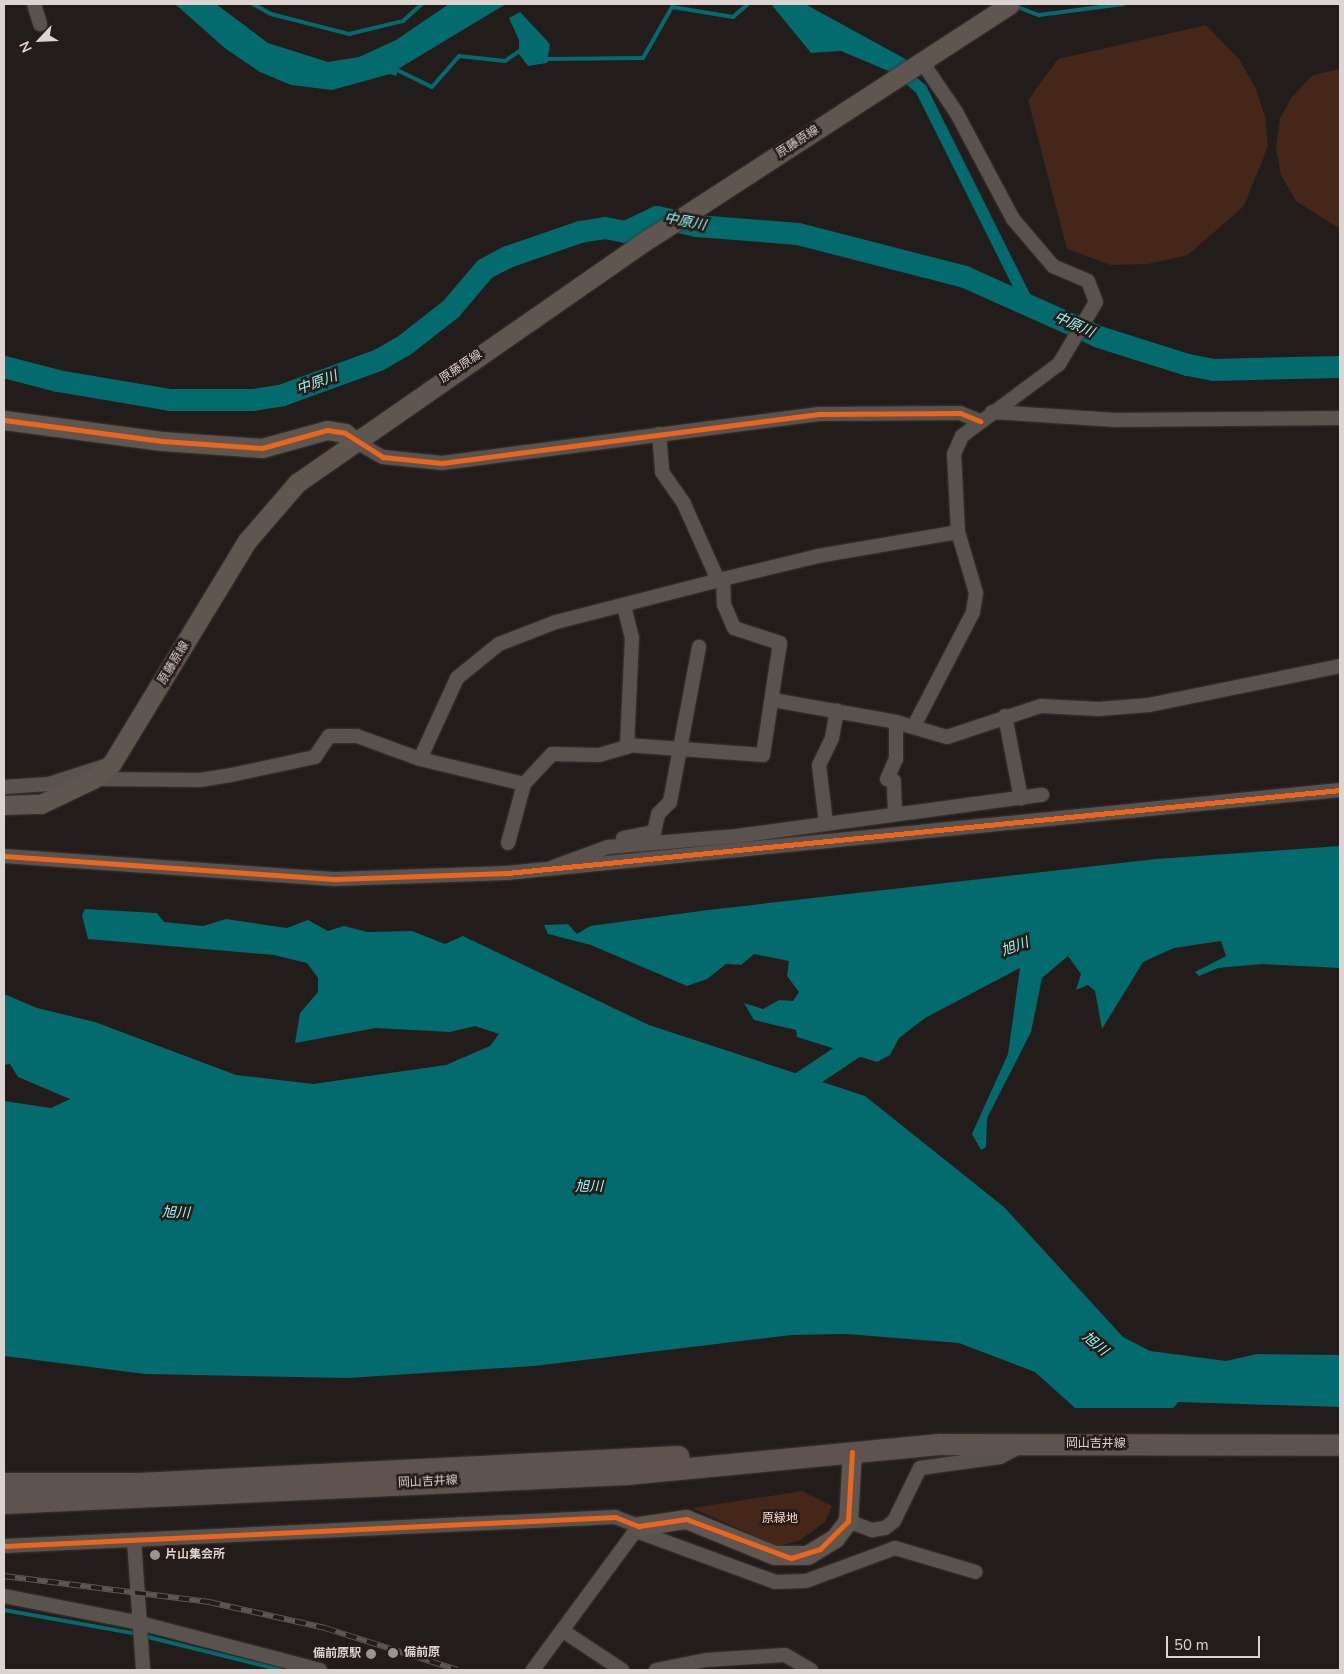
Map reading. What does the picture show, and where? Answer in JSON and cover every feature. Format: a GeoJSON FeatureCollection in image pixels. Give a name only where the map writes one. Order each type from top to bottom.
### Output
{"type":"FeatureCollection","features":[{"type":"Feature","properties":{"kind":"main road","name":"原藤原線"},"geometry":{"type":"LineString","coordinates":[[4,805],[41,804],[93,779],[112,763],[264,517],[297,482],[353,440],[650,238],[1006,6]]}},
{"type":"Feature","properties":{"kind":"main road"},"geometry":{"type":"LineString","coordinates":[[4,420],[162,441],[262,448],[327,430],[345,433],[353,440]]}},
{"type":"Feature","properties":{"kind":"main road","name":"岡山吉井線"},"geometry":{"type":"LineString","coordinates":[[4,1503],[627,1474],[939,1444],[1340,1444]]}},
{"type":"Feature","properties":{"kind":"main road"},"geometry":{"type":"LineString","coordinates":[[638,1528],[686,1519],[791,1558],[820,1549],[848,1521],[852,1452]]}},
{"type":"Feature","properties":{"kind":"main road","name":"岡山吉井線"},"geometry":{"type":"LineString","coordinates":[[4,1483],[139,1483],[446,1464],[852,1452]]}},
{"type":"Feature","properties":{"kind":"street"},"geometry":{"type":"LineString","coordinates":[[34,4],[40,24]]}},
{"type":"Feature","properties":{"kind":"street"},"geometry":{"type":"LineString","coordinates":[[914,726],[973,612],[976,593],[958,532],[954,454],[962,436],[1059,364],[1096,302],[1088,281],[1053,266],[1013,220],[956,112],[917,65]]}},
{"type":"Feature","properties":{"kind":"street"},"geometry":{"type":"LineString","coordinates":[[992,412],[1116,420],[1340,418]]}},
{"type":"Feature","properties":{"kind":"street"},"geometry":{"type":"LineString","coordinates":[[353,440],[383,457],[442,463],[819,414],[960,413],[980,421]]}},
{"type":"Feature","properties":{"kind":"street"},"geometry":{"type":"LineString","coordinates":[[508,843],[524,784],[552,754],[599,755],[627,744],[680,746],[763,756],[773,700],[771,686],[780,643],[734,628],[724,605],[720,579],[684,504],[662,472],[659,434]]}},
{"type":"Feature","properties":{"kind":"street"},"geometry":{"type":"LineString","coordinates":[[420,759],[457,678],[474,660],[499,644],[556,622],[720,579],[818,556],[958,532]]}},
{"type":"Feature","properties":{"kind":"street"},"geometry":{"type":"LineString","coordinates":[[624,605],[632,638],[627,744]]}},
{"type":"Feature","properties":{"kind":"street"},"geometry":{"type":"LineString","coordinates":[[543,871],[608,847],[622,838],[654,832],[658,814],[670,802],[676,786],[680,746],[699,647]]}},
{"type":"Feature","properties":{"kind":"street"},"geometry":{"type":"LineString","coordinates":[[773,700],[838,710],[896,722],[947,737],[1005,716],[1041,706],[1099,709],[1187,700],[1340,666]]}},
{"type":"Feature","properties":{"kind":"street"},"geometry":{"type":"LineString","coordinates":[[826,823],[819,766],[832,738],[838,710]]}},
{"type":"Feature","properties":{"kind":"street"},"geometry":{"type":"LineString","coordinates":[[1005,716],[1021,798]]}},
{"type":"Feature","properties":{"kind":"street"},"geometry":{"type":"LineString","coordinates":[[895,814],[894,781],[888,780],[896,759],[896,722]]}},
{"type":"Feature","properties":{"kind":"street"},"geometry":{"type":"LineString","coordinates":[[93,779],[200,780],[231,775],[315,757],[329,736],[357,736],[420,759],[524,784]]}},
{"type":"Feature","properties":{"kind":"street"},"geometry":{"type":"LineString","coordinates":[[4,787],[49,784],[112,763]]}},
{"type":"Feature","properties":{"kind":"street"},"geometry":{"type":"LineString","coordinates":[[4,856],[336,879],[543,871],[1340,790]]}},
{"type":"Feature","properties":{"kind":"street"},"geometry":{"type":"LineString","coordinates":[[608,847],[826,823],[1042,795]]}},
{"type":"Feature","properties":{"kind":"street"},"geometry":{"type":"LineString","coordinates":[[848,1521],[872,1530],[885,1528],[894,1521],[920,1468],[1000,1457],[1024,1444]]}},
{"type":"Feature","properties":{"kind":"street"},"geometry":{"type":"LineString","coordinates":[[4,1546],[615,1517],[638,1528],[776,1582],[806,1581],[895,1548],[976,1572]]}},
{"type":"Feature","properties":{"kind":"street"},"geometry":{"type":"LineString","coordinates":[[533,1670],[638,1528]]}},
{"type":"Feature","properties":{"kind":"street"},"geometry":{"type":"LineString","coordinates":[[134,1540],[143,1670]]}},
{"type":"Feature","properties":{"kind":"street"},"geometry":{"type":"LineString","coordinates":[[4,1596],[140,1631],[320,1670]]}},
{"type":"Feature","properties":{"kind":"street"},"geometry":{"type":"LineString","coordinates":[[563,1631],[622,1670]]}},
{"type":"Feature","properties":{"kind":"street"},"geometry":{"type":"LineString","coordinates":[[656,1670],[706,1660],[785,1655],[811,1670]]}},
{"type":"Feature","properties":{"kind":"green space"},"geometry":{"type":"Polygon","coordinates":[[[1206,25],[1239,59],[1255,87],[1265,116],[1268,146],[1244,206],[1188,255],[1148,264],[1111,265],[1067,249],[1028,100],[1058,59],[1206,25]]]}},
{"type":"Feature","properties":{"kind":"green space"},"geometry":{"type":"Polygon","coordinates":[[[1340,69],[1340,229],[1296,201],[1281,175],[1276,147],[1280,119],[1291,98],[1313,75],[1340,69]]]}},
{"type":"Feature","properties":{"kind":"green space","name":"原緑地"},"geometry":{"type":"Polygon","coordinates":[[[802,1491],[832,1506],[825,1522],[799,1541],[778,1546],[692,1508],[802,1491]]]}},
{"type":"Feature","properties":{"kind":"water"},"geometry":{"type":"Polygon","coordinates":[[[175,4],[216,4],[268,43],[328,62],[359,57],[396,40],[449,4],[506,4],[398,69],[396,76],[390,74],[332,90],[291,85],[260,72],[226,49],[175,4]]]}},
{"type":"Feature","properties":{"kind":"water"},"geometry":{"type":"Polygon","coordinates":[[[771,4],[805,4],[909,61],[891,72],[841,51],[811,53],[771,4]]]}},
{"type":"Feature","properties":{"kind":"water"},"geometry":{"type":"Polygon","coordinates":[[[520,12],[550,44],[547,63],[528,66],[519,54],[519,40],[509,18],[520,12]]]}},
{"type":"Feature","properties":{"kind":"water","name":"旭川"},"geometry":{"type":"Polygon","coordinates":[[[1340,846],[1340,968],[1262,964],[1218,968],[1199,976],[1195,972],[1226,956],[1221,941],[1174,948],[1143,962],[1102,1029],[1095,991],[1088,985],[1076,990],[1081,974],[1068,956],[1042,978],[1031,1032],[987,1118],[986,1147],[981,1150],[972,1134],[1008,1054],[1020,968],[925,1018],[899,1038],[890,1055],[877,1062],[797,1037],[796,1030],[754,1020],[744,1003],[763,1009],[779,1000],[793,1001],[799,992],[787,976],[789,961],[754,954],[741,965],[726,964],[707,979],[687,986],[591,945],[548,934],[544,925],[568,924],[577,934],[590,926],[708,910],[1156,859],[1340,846]]]}},
{"type":"Feature","properties":{"kind":"water","name":"旭川"},"geometry":{"type":"Polygon","coordinates":[[[85,909],[157,913],[164,922],[203,926],[226,919],[287,928],[308,920],[328,931],[344,926],[367,932],[412,931],[445,944],[463,936],[649,1025],[865,1096],[1004,1207],[1123,1337],[1150,1351],[1226,1361],[1257,1354],[1340,1355],[1340,1407],[1178,1402],[1173,1408],[1075,1408],[1035,1372],[959,1343],[846,1334],[792,1335],[534,1366],[348,1378],[145,1374],[4,1356],[4,1101],[51,1108],[70,1099],[18,1077],[10,1064],[4,1065],[4,994],[37,1008],[95,1022],[236,1075],[313,1084],[446,1065],[490,1046],[499,1034],[475,1026],[450,1032],[376,1028],[295,1043],[300,1013],[318,992],[318,978],[307,963],[274,955],[88,939],[82,915],[85,909]]]}},
{"type":"Feature","properties":{"kind":"waterway"},"geometry":{"type":"LineString","coordinates":[[253,4],[271,14],[349,34],[403,21],[422,4]]}},
{"type":"Feature","properties":{"kind":"waterway"},"geometry":{"type":"LineString","coordinates":[[544,59],[643,58],[672,7],[733,17],[748,4]]}},
{"type":"Feature","properties":{"kind":"waterway"},"geometry":{"type":"LineString","coordinates":[[1015,6],[1039,15],[1123,4]]}},
{"type":"Feature","properties":{"kind":"waterway"},"geometry":{"type":"LineString","coordinates":[[393,68],[432,87],[459,56],[505,61],[521,50]]}},
{"type":"Feature","properties":{"kind":"waterway"},"geometry":{"type":"LineString","coordinates":[[899,70],[921,89],[1027,302]]}},
{"type":"Feature","properties":{"kind":"waterway","name":"中原川"},"geometry":{"type":"LineString","coordinates":[[4,367],[58,381],[170,400],[253,400],[283,395],[379,360],[405,345],[451,309],[485,269],[508,257],[580,232],[605,228],[626,232],[657,217],[697,226],[798,234],[965,277],[1099,337],[1188,365],[1213,370],[1340,367]]}},
{"type":"Feature","properties":{"kind":"waterway","name":"旭川"},"geometry":{"type":"LineString","coordinates":[[783,1095],[871,1036]]}},
{"type":"Feature","properties":{"kind":"waterway"},"geometry":{"type":"LineString","coordinates":[[4,1610],[137,1634]]}},
{"type":"Feature","properties":{"kind":"waterway"},"geometry":{"type":"LineString","coordinates":[[144,1636],[281,1670]]}},
{"type":"Feature","properties":{"kind":"railway"},"geometry":{"type":"LineString","coordinates":[[4,1576],[209,1602],[325,1628],[458,1670]]}},
{"type":"Feature","properties":{"kind":"cycle path"},"geometry":{"type":"LineString","coordinates":[[4,420],[162,441],[262,448],[327,430],[345,433],[383,457],[442,463],[819,414],[960,413],[980,421]]}},
{"type":"Feature","properties":{"kind":"cycle path"},"geometry":{"type":"LineString","coordinates":[[4,856],[336,879],[507,873],[1340,790]]}},
{"type":"Feature","properties":{"kind":"cycle path"},"geometry":{"type":"LineString","coordinates":[[4,1546],[615,1517],[639,1526],[686,1519],[791,1558],[820,1549],[848,1521],[852,1452]]}},
{"type":"Feature","properties":{"kind":"place","name":"片山集会所"},"geometry":{"type":"Point","coordinates":[155,1555]}},
{"type":"Feature","properties":{"kind":"place","name":"備前原"},"geometry":{"type":"Point","coordinates":[393,1653]}},
{"type":"Feature","properties":{"kind":"place","name":"備前原駅"},"geometry":{"type":"Point","coordinates":[371,1654]}}]}
